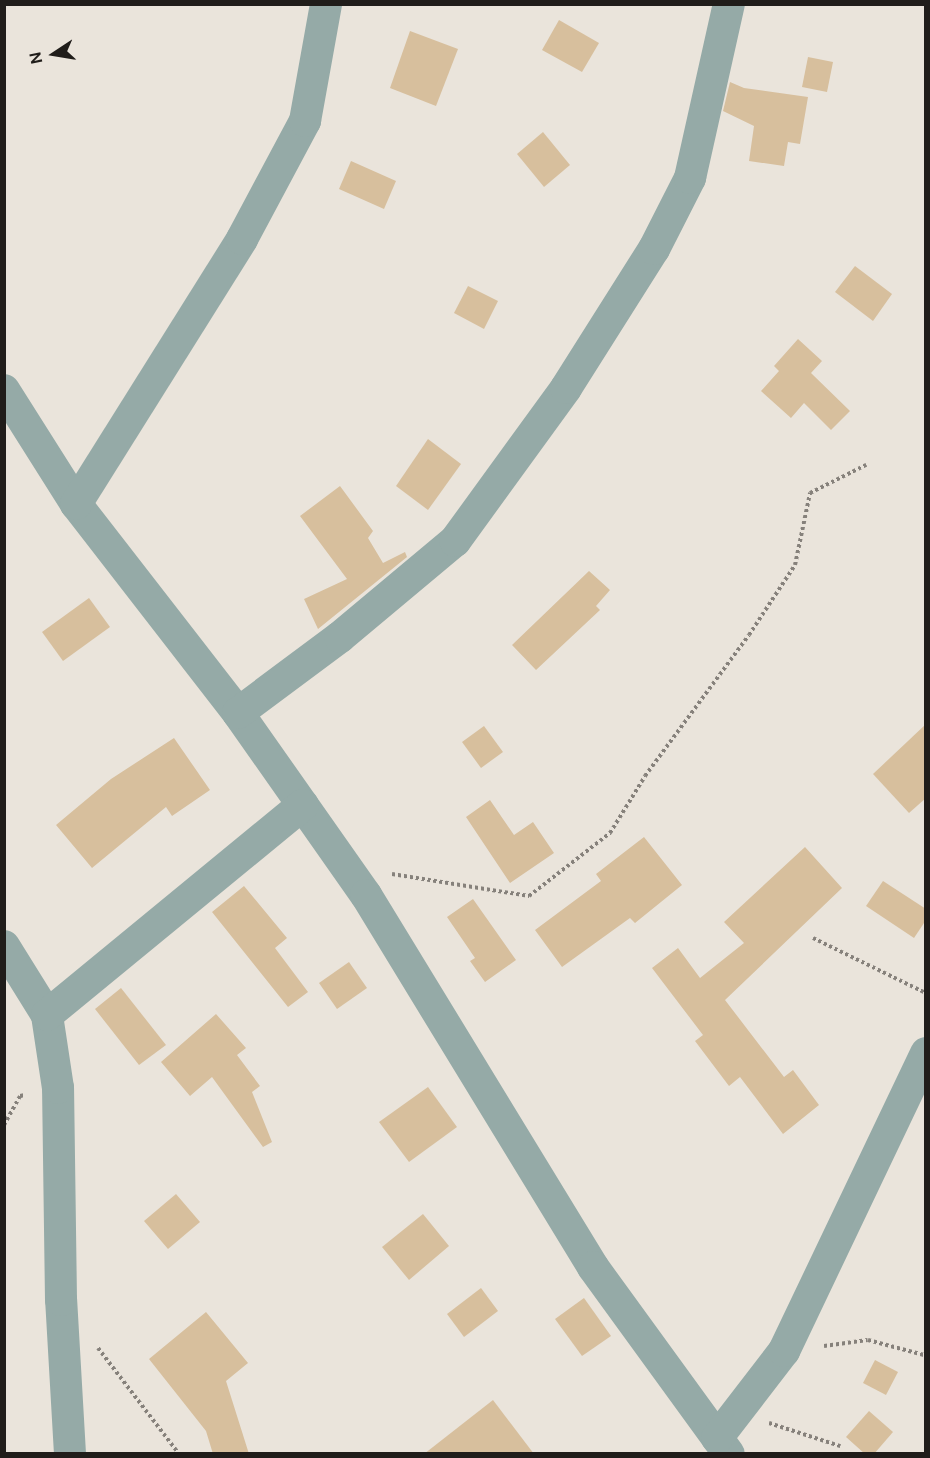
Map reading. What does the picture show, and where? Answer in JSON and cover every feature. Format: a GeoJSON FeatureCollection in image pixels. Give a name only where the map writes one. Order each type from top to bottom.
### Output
{"type":"FeatureCollection","features":[{"type":"Feature","properties":{"kind":"street"},"geometry":{"type":"LineString","coordinates":[[75,504],[242,239],[305,121],[326,4]]}},
{"type":"Feature","properties":{"kind":"street"},"geometry":{"type":"LineString","coordinates":[[238,713],[340,637],[455,541],[566,388],[654,249],[690,178],[729,4]]}},
{"type":"Feature","properties":{"kind":"street"},"geometry":{"type":"LineString","coordinates":[[4,390],[75,504],[238,713],[366,895],[592,1267],[723,1446]]}},
{"type":"Feature","properties":{"kind":"street"},"geometry":{"type":"LineString","coordinates":[[47,1016],[303,805]]}},
{"type":"Feature","properties":{"kind":"street"},"geometry":{"type":"LineString","coordinates":[[4,946],[47,1016],[58,1088],[60,1300],[70,1454]]}},
{"type":"Feature","properties":{"kind":"street"},"geometry":{"type":"LineString","coordinates":[[723,1446],[737,1412],[784,1351],[926,1053]]}},
{"type":"Feature","properties":{"kind":"path"},"geometry":{"type":"LineString","coordinates":[[366,895],[392,873],[530,896],[610,833],[645,776],[750,635],[795,565],[810,493],[866,465]]}},
{"type":"Feature","properties":{"kind":"path"},"geometry":{"type":"LineString","coordinates":[[813,938],[926,993]]}},
{"type":"Feature","properties":{"kind":"path"},"geometry":{"type":"LineString","coordinates":[[784,1351],[868,1340],[924,1355]]}},
{"type":"Feature","properties":{"kind":"path"},"geometry":{"type":"LineString","coordinates":[[95,1345],[179,1454]]}},
{"type":"Feature","properties":{"kind":"path"},"geometry":{"type":"LineString","coordinates":[[737,1412],[840,1446]]}},
{"type":"Feature","properties":{"kind":"building"},"geometry":{"type":"Polygon","coordinates":[[[559,20],[599,43],[582,72],[542,50],[559,20]]]}},
{"type":"Feature","properties":{"kind":"building"},"geometry":{"type":"Polygon","coordinates":[[[410,31],[458,49],[436,106],[390,88],[410,31]]]}},
{"type":"Feature","properties":{"kind":"building"},"geometry":{"type":"Polygon","coordinates":[[[808,57],[833,62],[827,92],[802,87],[808,57]]]}},
{"type":"Feature","properties":{"kind":"building"},"geometry":{"type":"Polygon","coordinates":[[[730,82],[744,88],[808,97],[800,144],[788,142],[784,166],[749,161],[754,126],[723,111],[730,82]]]}},
{"type":"Feature","properties":{"kind":"building"},"geometry":{"type":"Polygon","coordinates":[[[543,132],[570,165],[544,187],[517,154],[543,132]]]}},
{"type":"Feature","properties":{"kind":"building"},"geometry":{"type":"Polygon","coordinates":[[[351,161],[396,181],[384,209],[339,189],[351,161]]]}},
{"type":"Feature","properties":{"kind":"building"},"geometry":{"type":"Polygon","coordinates":[[[855,266],[892,294],[873,321],[835,292],[855,266]]]}},
{"type":"Feature","properties":{"kind":"building"},"geometry":{"type":"Polygon","coordinates":[[[468,286],[498,301],[484,329],[454,313],[468,286]]]}},
{"type":"Feature","properties":{"kind":"building"},"geometry":{"type":"Polygon","coordinates":[[[798,339],[822,361],[811,373],[850,411],[831,430],[804,403],[791,418],[761,391],[779,371],[774,366],[798,339]]]}},
{"type":"Feature","properties":{"kind":"building"},"geometry":{"type":"Polygon","coordinates":[[[428,439],[461,464],[428,510],[396,486],[428,439]]]}},
{"type":"Feature","properties":{"kind":"building"},"geometry":{"type":"Polygon","coordinates":[[[340,486],[373,531],[368,538],[383,563],[405,552],[407,557],[318,629],[304,599],[347,579],[300,516],[340,486]]]}},
{"type":"Feature","properties":{"kind":"building"},"geometry":{"type":"Polygon","coordinates":[[[589,571],[610,590],[596,606],[600,610],[536,670],[512,645],[589,571]]]}},
{"type":"Feature","properties":{"kind":"building"},"geometry":{"type":"Polygon","coordinates":[[[89,598],[110,627],[63,661],[42,632],[89,598]]]}},
{"type":"Feature","properties":{"kind":"building"},"geometry":{"type":"Polygon","coordinates":[[[926,724],[926,798],[909,813],[873,774],[926,724]]]}},
{"type":"Feature","properties":{"kind":"building"},"geometry":{"type":"Polygon","coordinates":[[[484,726],[503,752],[481,768],[462,742],[484,726]]]}},
{"type":"Feature","properties":{"kind":"building"},"geometry":{"type":"Polygon","coordinates":[[[174,738],[210,790],[172,816],[166,807],[92,868],[56,825],[111,779],[174,738]]]}},
{"type":"Feature","properties":{"kind":"building"},"geometry":{"type":"Polygon","coordinates":[[[490,800],[514,835],[533,822],[554,853],[510,883],[466,817],[490,800]]]}},
{"type":"Feature","properties":{"kind":"building"},"geometry":{"type":"Polygon","coordinates":[[[644,837],[682,885],[635,923],[630,918],[562,967],[535,930],[601,881],[596,874],[644,837]]]}},
{"type":"Feature","properties":{"kind":"building"},"geometry":{"type":"Polygon","coordinates":[[[805,847],[842,888],[725,1000],[784,1077],[793,1070],[819,1105],[783,1134],[740,1077],[729,1086],[695,1041],[703,1035],[652,968],[678,948],[700,978],[744,943],[724,922],[805,847]]]}},
{"type":"Feature","properties":{"kind":"building"},"geometry":{"type":"Polygon","coordinates":[[[883,881],[926,909],[926,920],[914,938],[866,906],[883,881]]]}},
{"type":"Feature","properties":{"kind":"building"},"geometry":{"type":"Polygon","coordinates":[[[244,886],[287,938],[275,948],[308,992],[288,1007],[212,912],[244,886]]]}},
{"type":"Feature","properties":{"kind":"building"},"geometry":{"type":"Polygon","coordinates":[[[473,899],[516,960],[485,982],[470,961],[475,958],[447,917],[473,899]]]}},
{"type":"Feature","properties":{"kind":"building"},"geometry":{"type":"Polygon","coordinates":[[[349,962],[367,988],[337,1009],[319,983],[349,962]]]}},
{"type":"Feature","properties":{"kind":"building"},"geometry":{"type":"Polygon","coordinates":[[[121,988],[166,1045],[139,1065],[95,1009],[121,988]]]}},
{"type":"Feature","properties":{"kind":"building"},"geometry":{"type":"Polygon","coordinates":[[[216,1014],[246,1048],[237,1055],[260,1086],[252,1092],[272,1142],[263,1147],[212,1077],[190,1096],[161,1062],[216,1014]]]}},
{"type":"Feature","properties":{"kind":"building"},"geometry":{"type":"Polygon","coordinates":[[[428,1087],[457,1127],[409,1162],[379,1122],[428,1087]]]}},
{"type":"Feature","properties":{"kind":"building"},"geometry":{"type":"Polygon","coordinates":[[[176,1194],[200,1222],[168,1249],[144,1221],[176,1194]]]}},
{"type":"Feature","properties":{"kind":"building"},"geometry":{"type":"Polygon","coordinates":[[[423,1214],[449,1246],[409,1280],[382,1247],[423,1214]]]}},
{"type":"Feature","properties":{"kind":"building"},"geometry":{"type":"Polygon","coordinates":[[[481,1288],[498,1311],[464,1337],[447,1314],[481,1288]]]}},
{"type":"Feature","properties":{"kind":"building"},"geometry":{"type":"Polygon","coordinates":[[[584,1298],[611,1336],[582,1356],[555,1319],[584,1298]]]}},
{"type":"Feature","properties":{"kind":"building"},"geometry":{"type":"Polygon","coordinates":[[[206,1312],[248,1363],[226,1381],[249,1454],[213,1454],[206,1431],[149,1359],[206,1312]]]}},
{"type":"Feature","properties":{"kind":"building"},"geometry":{"type":"Polygon","coordinates":[[[875,1360],[898,1372],[886,1395],[863,1383],[875,1360]]]}},
{"type":"Feature","properties":{"kind":"building"},"geometry":{"type":"Polygon","coordinates":[[[493,1400],[534,1454],[424,1454],[493,1400]]]}},
{"type":"Feature","properties":{"kind":"building"},"geometry":{"type":"Polygon","coordinates":[[[869,1411],[893,1432],[874,1454],[865,1454],[846,1437],[869,1411]]]}}]}
